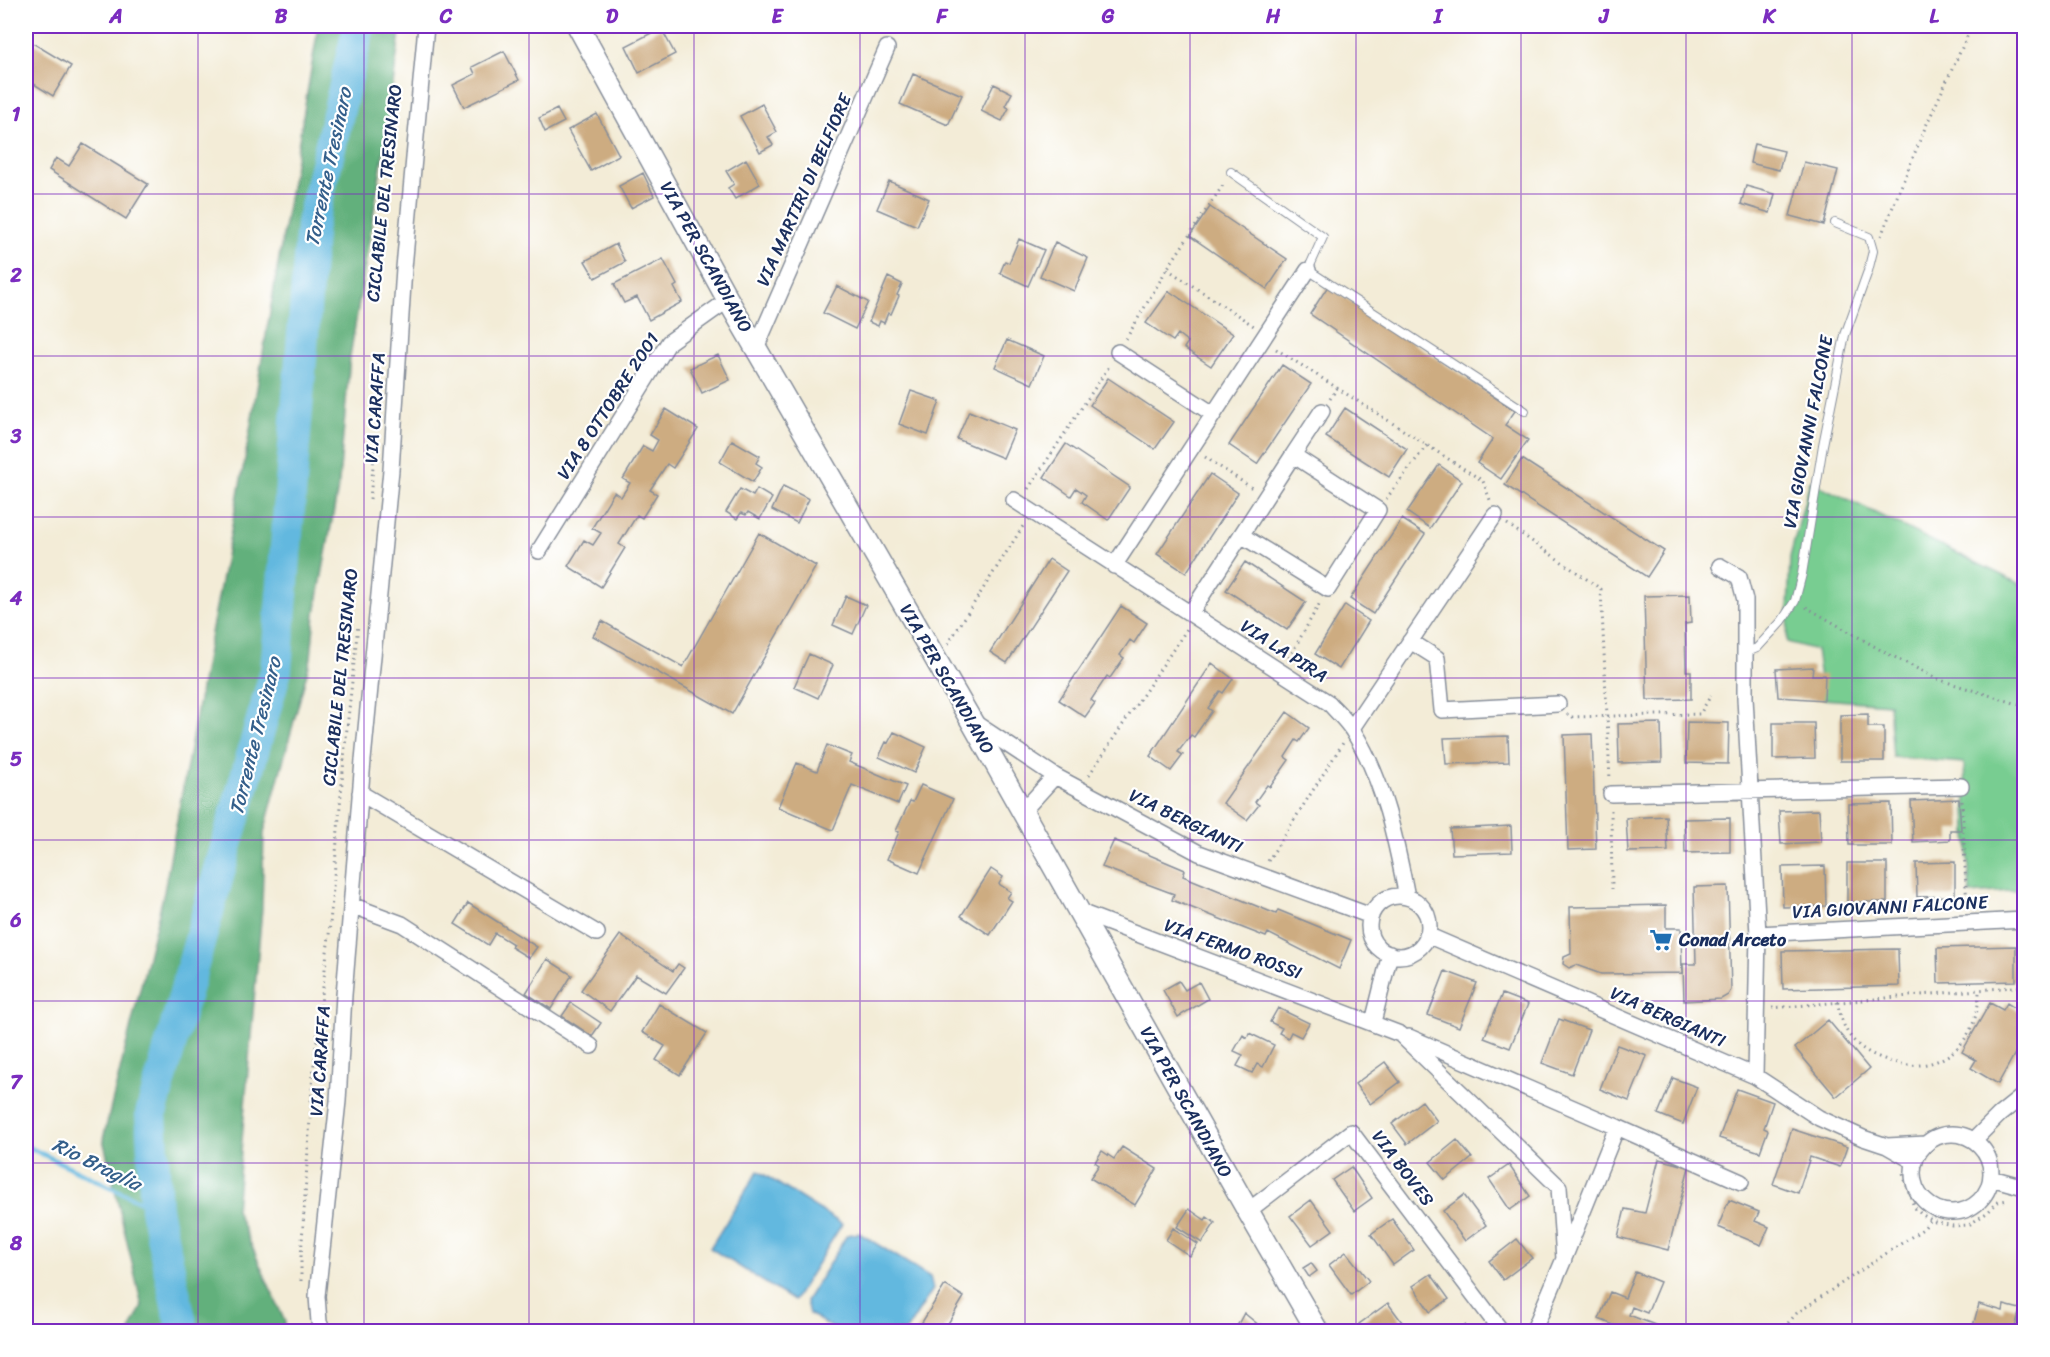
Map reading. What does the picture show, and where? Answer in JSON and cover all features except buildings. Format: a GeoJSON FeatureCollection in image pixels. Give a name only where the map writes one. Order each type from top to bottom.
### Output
{"type":"FeatureCollection","features":[{"type":"Feature","properties":{"kind":"street","name":"VIA CARAFFA"},"geometry":{"type":"LineString","coordinates":[[323,1332],[319,1322],[317,1296],[338,1101],[360,793],[391,470],[404,268],[426,26]]}},
{"type":"Feature","properties":{"kind":"street","name":"VIA PER SCANDIANO"},"geometry":{"type":"LineString","coordinates":[[578,26],[728,300],[1023,811],[1318,1332]]}},
{"type":"Feature","properties":{"kind":"street","name":"VIA MARTIRI DI BELFIORE"},"geometry":{"type":"LineString","coordinates":[[756,348],[887,48]]}},
{"type":"Feature","properties":{"kind":"street"},"geometry":{"type":"LineString","coordinates":[[1114,566],[1308,270]]}},
{"type":"Feature","properties":{"kind":"street","name":"VIA 8 OTTOBRE 2001"},"geometry":{"type":"LineString","coordinates":[[539,551],[669,342],[728,300]]}},
{"type":"Feature","properties":{"kind":"street"},"geometry":{"type":"LineString","coordinates":[[1118,352],[1213,414]]}},
{"type":"Feature","properties":{"kind":"street"},"geometry":{"type":"LineString","coordinates":[[1192,616],[1241,535],[1322,411]]}},
{"type":"Feature","properties":{"kind":"street"},"geometry":{"type":"LineString","coordinates":[[1241,535],[1328,589],[1378,510],[1293,455]]}},
{"type":"Feature","properties":{"kind":"street","name":"VIA LA PIRA"},"geometry":{"type":"LineString","coordinates":[[1014,500],[1329,703],[1352,729],[1364,751],[1391,820],[1407,897]]}},
{"type":"Feature","properties":{"kind":"street"},"geometry":{"type":"LineString","coordinates":[[1352,729],[1495,515]]}},
{"type":"Feature","properties":{"kind":"street"},"geometry":{"type":"LineString","coordinates":[[1720,566],[1739,577],[1745,600],[1745,698],[1758,934],[1755,1076]]}},
{"type":"Feature","properties":{"kind":"street"},"geometry":{"type":"LineString","coordinates":[[1410,641],[1437,658],[1442,710],[1558,704]]}},
{"type":"Feature","properties":{"kind":"street","name":"VIA BERGIANTI"},"geometry":{"type":"LineString","coordinates":[[972,722],[1055,776],[1199,853],[1371,916]]}},
{"type":"Feature","properties":{"kind":"street"},"geometry":{"type":"LineString","coordinates":[[1023,811],[1055,776]]}},
{"type":"Feature","properties":{"kind":"street"},"geometry":{"type":"LineString","coordinates":[[1611,794],[1961,786]]}},
{"type":"Feature","properties":{"kind":"street"},"geometry":{"type":"LineString","coordinates":[[360,793],[597,933]]}},
{"type":"Feature","properties":{"kind":"street"},"geometry":{"type":"LineString","coordinates":[[1407,897],[1423,908],[1429,926],[1423,944],[1408,954],[1399,956],[1381,950],[1374,943],[1369,925],[1371,916],[1381,902],[1389,898],[1407,897]]}},
{"type":"Feature","properties":{"kind":"street"},"geometry":{"type":"LineString","coordinates":[[351,905],[402,924],[591,1046]]}},
{"type":"Feature","properties":{"kind":"street","name":"VIA FERMO ROSSI"},"geometry":{"type":"LineString","coordinates":[[1080,912],[1373,1022],[1741,1182]]}},
{"type":"Feature","properties":{"kind":"street","name":"VIA GIOVANNI FALCONE"},"geometry":{"type":"LineString","coordinates":[[1758,934],[2025,920]]}},
{"type":"Feature","properties":{"kind":"street","name":"VIA BERGIANTI"},"geometry":{"type":"LineString","coordinates":[[1427,935],[1755,1076],[1819,1118],[1887,1146],[1915,1162]]}},
{"type":"Feature","properties":{"kind":"street"},"geometry":{"type":"LineString","coordinates":[[1373,1022],[1390,954]]}},
{"type":"Feature","properties":{"kind":"street","name":"VIA FERMO ROSSI"},"geometry":{"type":"LineString","coordinates":[[1400,1034],[1559,1187],[1564,1259]]}},
{"type":"Feature","properties":{"kind":"street"},"geometry":{"type":"LineString","coordinates":[[1926,1144],[1915,1162],[1913,1173],[1915,1185],[1921,1196],[1935,1215],[1963,1211],[1982,1199],[1991,1178],[1988,1157],[1974,1140],[1999,1115],[2025,1095]]}},
{"type":"Feature","properties":{"kind":"street","name":"VIA FERMO ROSSI"},"geometry":{"type":"LineString","coordinates":[[1533,1332],[1617,1127]]}},
{"type":"Feature","properties":{"kind":"street","name":"VIA BOVES"},"geometry":{"type":"LineString","coordinates":[[1248,1211],[1351,1132],[1502,1332]]}},
{"type":"Feature","properties":{"kind":"street","name":"VIA BERGIANTI"},"geometry":{"type":"LineString","coordinates":[[1887,1146],[1926,1144],[1944,1135],[1954,1134],[1974,1140]]}},
{"type":"Feature","properties":{"kind":"street"},"geometry":{"type":"LineString","coordinates":[[1991,1178],[2019,1186]]}},
{"type":"Feature","properties":{"kind":"lane"},"geometry":{"type":"LineString","coordinates":[[1231,172],[1323,237],[1308,270],[1525,411]]}},
{"type":"Feature","properties":{"kind":"lane","name":"VIA GIOVANNI FALCONE"},"geometry":{"type":"LineString","coordinates":[[1745,653],[1756,648],[1782,621],[1795,601],[1802,574],[1823,445],[1845,335],[1873,251],[1869,237],[1835,223]]}},
{"type":"Feature","properties":{"kind":"path"},"geometry":{"type":"LineString","coordinates":[[1869,267],[1925,128],[1972,26]]}},
{"type":"Feature","properties":{"kind":"path"},"geometry":{"type":"LineString","coordinates":[[1167,270],[1264,337],[1483,481],[1495,515],[1601,589],[1611,794],[1611,889]]}},
{"type":"Feature","properties":{"kind":"path"},"geometry":{"type":"LineString","coordinates":[[370,507],[376,437]]}},
{"type":"Feature","properties":{"kind":"path"},"geometry":{"type":"LineString","coordinates":[[1378,510],[1426,445]]}},
{"type":"Feature","properties":{"kind":"path"},"geometry":{"type":"LineString","coordinates":[[1191,448],[1266,497]]}},
{"type":"Feature","properties":{"kind":"path"},"geometry":{"type":"LineString","coordinates":[[937,661],[1032,512]]}},
{"type":"Feature","properties":{"kind":"path"},"geometry":{"type":"LineString","coordinates":[[1281,672],[1328,589]]}},
{"type":"Feature","properties":{"kind":"path"},"geometry":{"type":"LineString","coordinates":[[1795,601],[1937,679],[2025,706]]}},
{"type":"Feature","properties":{"kind":"path"},"geometry":{"type":"LineString","coordinates":[[1080,789],[1192,616]]}},
{"type":"Feature","properties":{"kind":"path","name":"CICLABILE DEL TRESINARO"},"geometry":{"type":"LineString","coordinates":[[301,1289],[313,1072],[329,934],[358,623]]}},
{"type":"Feature","properties":{"kind":"path"},"geometry":{"type":"LineString","coordinates":[[1558,704],[1570,717],[1700,714],[1711,695]]}},
{"type":"Feature","properties":{"kind":"path"},"geometry":{"type":"LineString","coordinates":[[1259,876],[1352,729]]}},
{"type":"Feature","properties":{"kind":"path"},"geometry":{"type":"LineString","coordinates":[[1961,786],[1968,922]]}},
{"type":"Feature","properties":{"kind":"path"},"geometry":{"type":"LineString","coordinates":[[1756,1011],[1789,1005],[2025,987]]}},
{"type":"Feature","properties":{"kind":"path"},"geometry":{"type":"LineString","coordinates":[[1837,1002],[1848,1035],[1862,1050],[1900,1065],[1916,1066],[1946,1057],[1969,1035],[1977,1016],[1979,990]]}},
{"type":"Feature","properties":{"kind":"path"},"geometry":{"type":"LineString","coordinates":[[1898,1166],[1904,1175],[1914,1207],[1935,1215],[1953,1226],[1969,1225],[1998,1202],[2007,1200],[2019,1186]]}},
{"type":"Feature","properties":{"kind":"path"},"geometry":{"type":"LineString","coordinates":[[1780,1332],[1797,1313],[1923,1229],[1935,1215]]}},
{"type":"Feature","properties":{"kind":"path"},"geometry":{"type":"LineString","coordinates":[[302,1321],[302,1332]]}},
{"type":"Feature","properties":{"kind":"green space"},"geometry":{"type":"Polygon","coordinates":[[[315,26],[401,26],[385,143],[350,357],[339,482],[315,614],[311,658],[264,832],[262,908],[236,1210],[285,1322],[282,1331],[130,1331],[142,1306],[103,1139],[164,892],[245,459],[317,34],[315,26]]]}},
{"type":"Feature","properties":{"kind":"green space"},"geometry":{"type":"Polygon","coordinates":[[[1810,481],[2024,586],[2024,890],[1970,894],[1964,763],[1893,757],[1889,704],[1823,699],[1816,650],[1787,642],[1790,557],[1810,481]]]}},
{"type":"Feature","properties":{"kind":"water"},"geometry":{"type":"Polygon","coordinates":[[[758,1171],[842,1224],[794,1301],[710,1248],[758,1171]]]}},
{"type":"Feature","properties":{"kind":"water"},"geometry":{"type":"Polygon","coordinates":[[[859,1233],[930,1277],[933,1289],[906,1331],[838,1331],[809,1314],[806,1301],[847,1235],[859,1233]]]}},
{"type":"Feature","properties":{"kind":"waterway","name":"Torrente Tresinaro"},"geometry":{"type":"LineString","coordinates":[[183,1332],[156,1209],[151,1114],[276,670],[312,223],[359,26]]}},
{"type":"Feature","properties":{"kind":"waterway","name":"Rio Braglia"},"geometry":{"type":"LineString","coordinates":[[26,1146],[156,1209]]}},
{"type":"Feature","properties":{"kind":"place","name":"Conad Arceto"},"geometry":{"type":"Point","coordinates":[1661,940]}}]}
